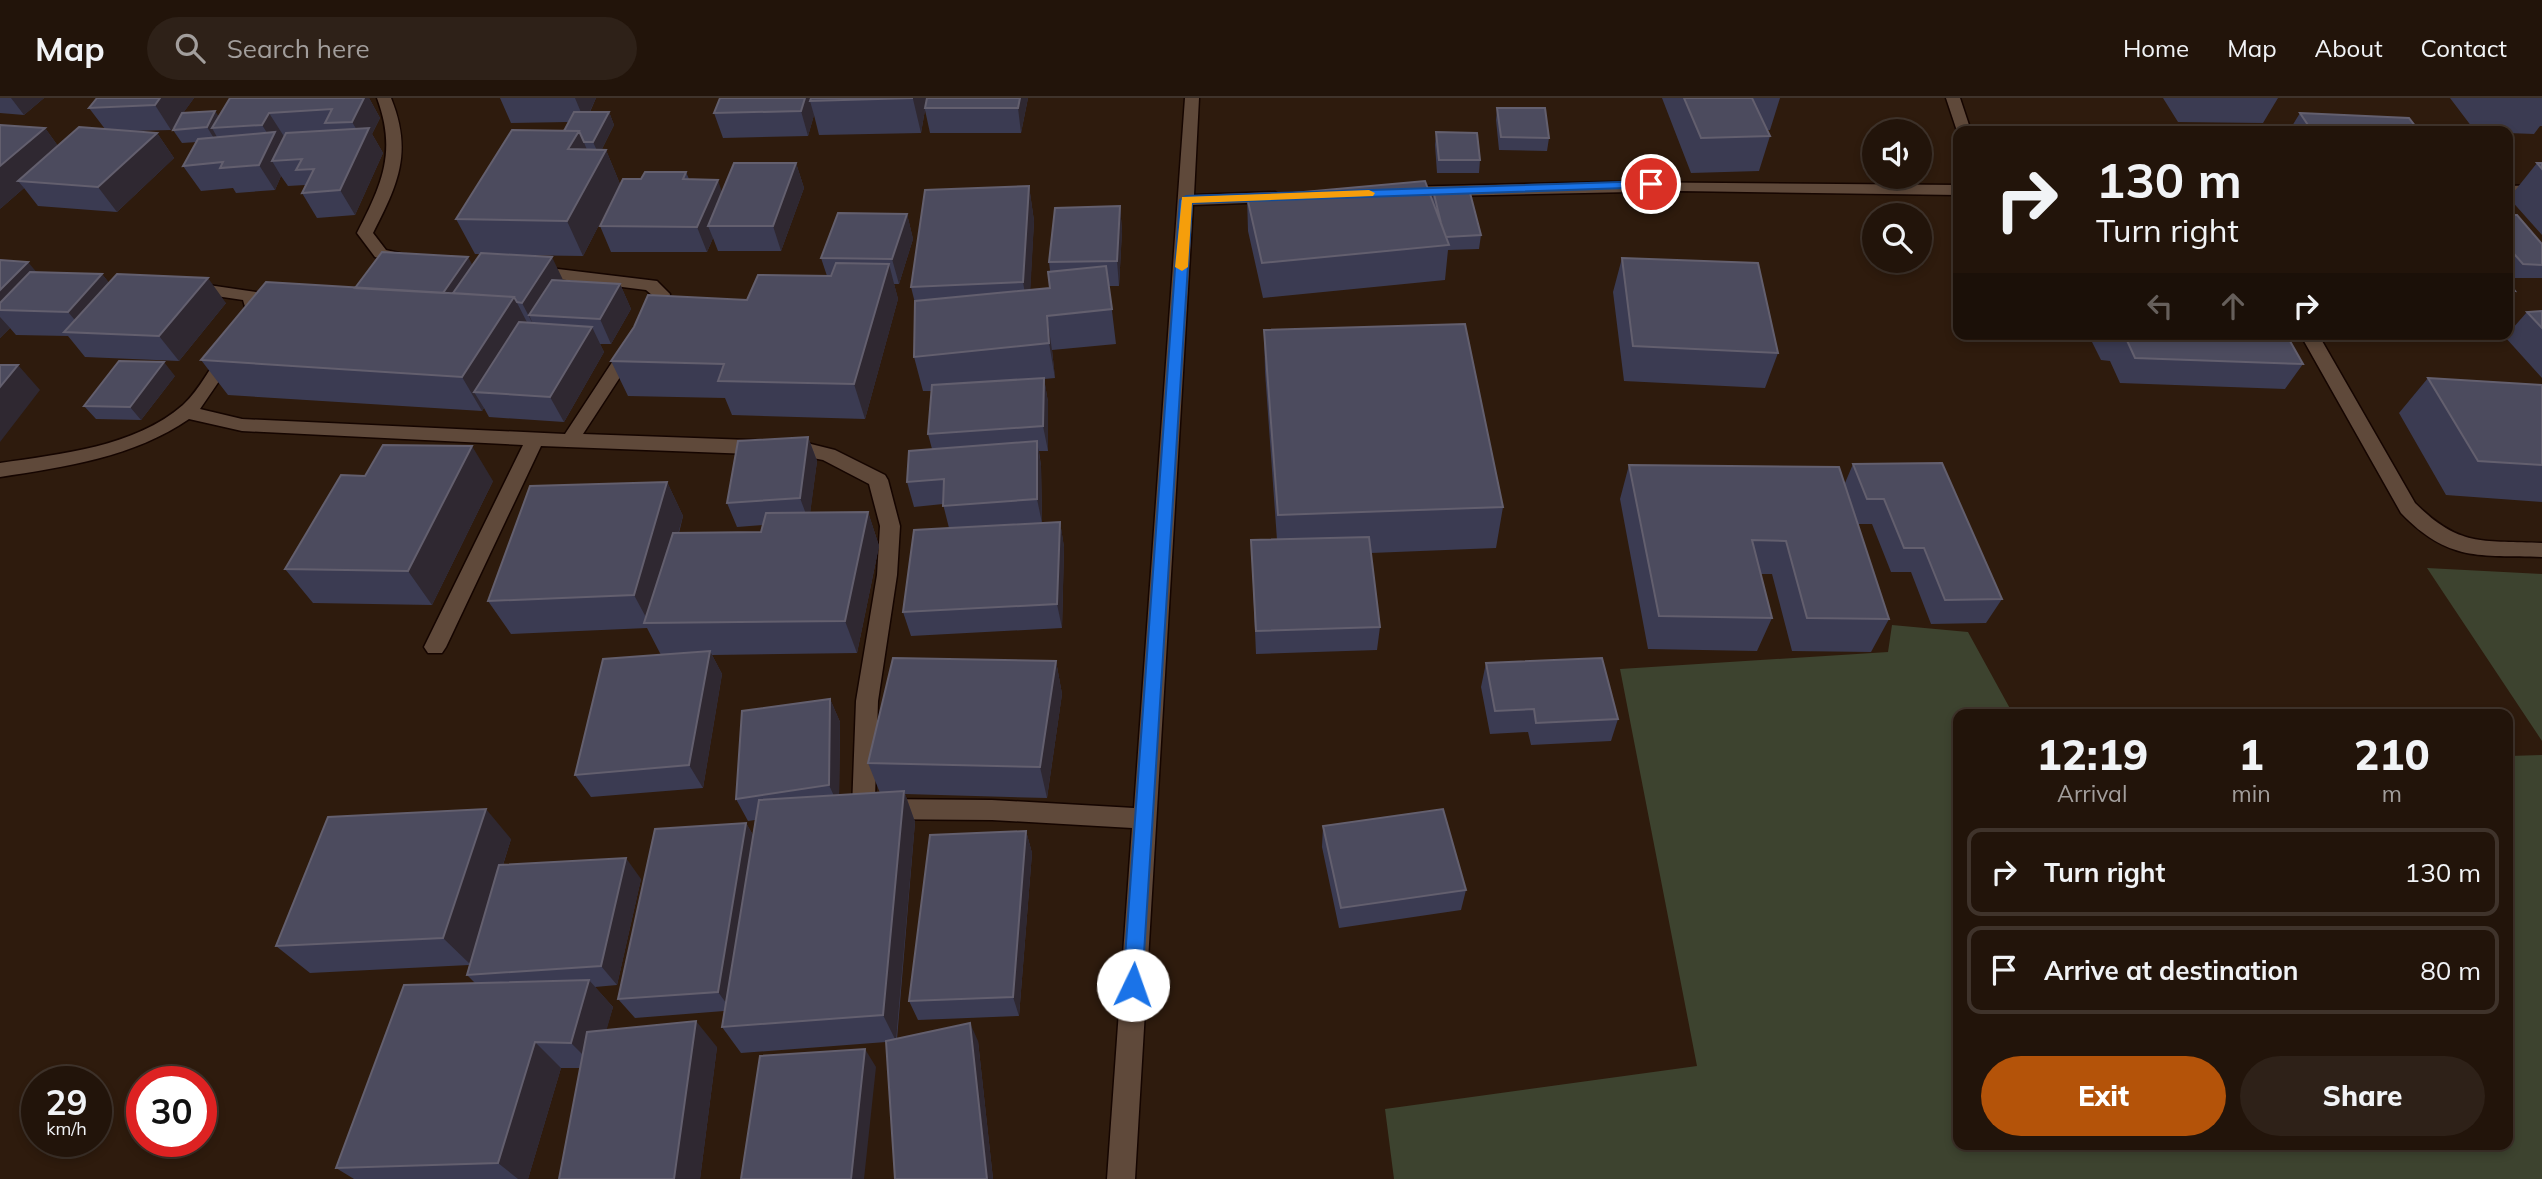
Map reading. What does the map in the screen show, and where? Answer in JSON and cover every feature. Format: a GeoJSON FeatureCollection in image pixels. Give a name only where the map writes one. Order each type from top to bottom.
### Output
{"type":"FeatureCollection","features":[{"type":"Feature","properties":{"kind":"street"},"geometry":{"type":"LineString","coordinates":[[384,98],[394,120],[394,175],[365,233],[370,246],[381,256],[426,262]]}},
{"type":"Feature","properties":{"kind":"street"},"geometry":{"type":"LineString","coordinates":[[1121,1179],[1192,98]]}},
{"type":"Feature","properties":{"kind":"street"},"geometry":{"type":"LineString","coordinates":[[1953,98],[1962,126]]}},
{"type":"Feature","properties":{"kind":"street"},"geometry":{"type":"LineString","coordinates":[[1378,193],[1598,185],[1783,184],[1953,190]]}},
{"type":"Feature","properties":{"kind":"street"},"geometry":{"type":"LineString","coordinates":[[2513,191],[2542,190]]}},
{"type":"Feature","properties":{"kind":"street"},"geometry":{"type":"LineString","coordinates":[[1186,200],[1296,196]]}},
{"type":"Feature","properties":{"kind":"street"},"geometry":{"type":"LineString","coordinates":[[519,270],[651,285],[661,294],[658,310],[570,440]]}},
{"type":"Feature","properties":{"kind":"street"},"geometry":{"type":"LineString","coordinates":[[0,470],[117,446],[185,412],[244,333],[255,310],[250,296],[168,285]]}},
{"type":"Feature","properties":{"kind":"street"},"geometry":{"type":"LineString","coordinates":[[2312,340],[2408,508],[2429,529],[2447,540],[2479,547],[2542,550]]}},
{"type":"Feature","properties":{"kind":"street"},"geometry":{"type":"LineString","coordinates":[[185,412],[242,425],[803,449],[828,455],[878,480],[890,526],[887,575],[867,701],[863,809],[992,810],[1143,819]]}},
{"type":"Feature","properties":{"kind":"street"},"geometry":{"type":"LineString","coordinates":[[435,647],[535,439]]}},
{"type":"Feature","properties":{"kind":"green space"},"geometry":{"type":"Polygon","coordinates":[[[2427,568],[2542,574],[2542,741],[2427,568]]]}},
{"type":"Feature","properties":{"kind":"green space"},"geometry":{"type":"Polygon","coordinates":[[[1892,625],[1968,632],[2010,709],[1953,709],[1953,1150],[2513,1150],[2513,756],[2542,755],[2542,1179],[1394,1179],[1385,1109],[1697,1066],[1620,669],[1888,652],[1892,625]]]}},
{"type":"Feature","properties":{"kind":"building"},"geometry":{"type":"Polygon","coordinates":[[[97,98],[160,98],[155,105],[89,108],[97,98]]]}},
{"type":"Feature","properties":{"kind":"building"},"geometry":{"type":"Polygon","coordinates":[[[230,98],[364,98],[352,122],[325,123],[332,109],[269,113],[262,125],[212,128],[230,98]]]}},
{"type":"Feature","properties":{"kind":"building"},"geometry":{"type":"Polygon","coordinates":[[[720,98],[805,98],[801,111],[714,113],[720,98]]]}},
{"type":"Feature","properties":{"kind":"building"},"geometry":{"type":"Polygon","coordinates":[[[811,98],[913,98],[810,101],[811,98]]]}},
{"type":"Feature","properties":{"kind":"building"},"geometry":{"type":"Polygon","coordinates":[[[927,98],[1020,98],[1018,108],[925,108],[927,98]]]}},
{"type":"Feature","properties":{"kind":"building"},"geometry":{"type":"Polygon","coordinates":[[[1684,98],[1752,98],[1770,136],[1701,138],[1684,98]]]}},
{"type":"Feature","properties":{"kind":"building"},"geometry":{"type":"Polygon","coordinates":[[[1497,108],[1545,108],[1549,138],[1501,137],[1497,108]]]}},
{"type":"Feature","properties":{"kind":"building"},"geometry":{"type":"Polygon","coordinates":[[[215,111],[207,127],[173,130],[182,113],[215,111]]]}},
{"type":"Feature","properties":{"kind":"building"},"geometry":{"type":"Polygon","coordinates":[[[574,112],[609,112],[593,142],[584,142],[579,131],[564,131],[574,112]]]}},
{"type":"Feature","properties":{"kind":"building"},"geometry":{"type":"Polygon","coordinates":[[[2300,113],[2409,118],[2415,126],[2309,126],[2300,113]]]}},
{"type":"Feature","properties":{"kind":"building"},"geometry":{"type":"Polygon","coordinates":[[[0,125],[45,128],[0,166],[0,125]]]}},
{"type":"Feature","properties":{"kind":"building"},"geometry":{"type":"Polygon","coordinates":[[[79,127],[157,133],[98,187],[18,181],[79,127]]]}},
{"type":"Feature","properties":{"kind":"building"},"geometry":{"type":"Polygon","coordinates":[[[369,128],[340,190],[302,193],[314,169],[296,170],[302,159],[272,161],[286,133],[369,128]]]}},
{"type":"Feature","properties":{"kind":"building"},"geometry":{"type":"Polygon","coordinates":[[[512,130],[579,131],[568,149],[606,150],[567,221],[456,219],[512,130]]]}},
{"type":"Feature","properties":{"kind":"building"},"geometry":{"type":"Polygon","coordinates":[[[275,132],[259,165],[220,168],[223,162],[183,166],[198,139],[275,132]]]}},
{"type":"Feature","properties":{"kind":"building"},"geometry":{"type":"Polygon","coordinates":[[[1436,132],[1477,133],[1480,160],[1439,160],[1436,132]]]}},
{"type":"Feature","properties":{"kind":"building"},"geometry":{"type":"Polygon","coordinates":[[[734,163],[796,163],[773,226],[708,226],[734,163]]]}},
{"type":"Feature","properties":{"kind":"building"},"geometry":{"type":"Polygon","coordinates":[[[645,172],[686,172],[683,179],[718,180],[697,227],[600,226],[623,179],[641,179],[645,172]]]}},
{"type":"Feature","properties":{"kind":"building"},"geometry":{"type":"Polygon","coordinates":[[[1425,181],[1449,245],[1262,263],[1247,197],[1425,181]]]}},
{"type":"Feature","properties":{"kind":"building"},"geometry":{"type":"Polygon","coordinates":[[[1029,186],[1023,282],[911,287],[925,190],[1029,186]]]}},
{"type":"Feature","properties":{"kind":"building"},"geometry":{"type":"Polygon","coordinates":[[[1469,189],[1481,235],[1446,237],[1433,190],[1469,189]]]}},
{"type":"Feature","properties":{"kind":"building"},"geometry":{"type":"Polygon","coordinates":[[[1120,206],[1117,261],[1049,262],[1055,208],[1120,206]]]}},
{"type":"Feature","properties":{"kind":"building"},"geometry":{"type":"Polygon","coordinates":[[[838,213],[907,214],[892,259],[821,258],[838,213]]]}},
{"type":"Feature","properties":{"kind":"building"},"geometry":{"type":"Polygon","coordinates":[[[2513,215],[2517,215],[2542,244],[2542,265],[2523,264],[2513,253],[2513,215]]]}},
{"type":"Feature","properties":{"kind":"building"},"geometry":{"type":"Polygon","coordinates":[[[382,252],[468,257],[443,293],[355,288],[382,252]]]}},
{"type":"Feature","properties":{"kind":"building"},"geometry":{"type":"Polygon","coordinates":[[[481,253],[552,257],[522,303],[517,302],[514,297],[453,293],[481,253]]]}},
{"type":"Feature","properties":{"kind":"building"},"geometry":{"type":"Polygon","coordinates":[[[1622,258],[1758,263],[1778,353],[1633,346],[1622,258]]]}},
{"type":"Feature","properties":{"kind":"building"},"geometry":{"type":"Polygon","coordinates":[[[0,260],[28,262],[0,290],[0,260]]]}},
{"type":"Feature","properties":{"kind":"building"},"geometry":{"type":"Polygon","coordinates":[[[836,263],[889,264],[854,384],[718,381],[724,364],[611,361],[634,327],[648,295],[747,300],[758,275],[831,276],[836,263]]]}},
{"type":"Feature","properties":{"kind":"building"},"geometry":{"type":"Polygon","coordinates":[[[1106,266],[1112,309],[1047,316],[1049,343],[914,357],[915,301],[1050,288],[1048,272],[1106,266]]]}},
{"type":"Feature","properties":{"kind":"building"},"geometry":{"type":"Polygon","coordinates":[[[30,272],[102,274],[68,312],[0,310],[0,303],[30,272]]]}},
{"type":"Feature","properties":{"kind":"building"},"geometry":{"type":"Polygon","coordinates":[[[117,274],[208,278],[159,336],[64,332],[117,274]]]}},
{"type":"Feature","properties":{"kind":"building"},"geometry":{"type":"Polygon","coordinates":[[[552,280],[620,284],[600,319],[529,315],[552,280]]]}},
{"type":"Feature","properties":{"kind":"building"},"geometry":{"type":"Polygon","coordinates":[[[266,282],[514,297],[462,377],[201,360],[266,282]]]}},
{"type":"Feature","properties":{"kind":"building"},"geometry":{"type":"Polygon","coordinates":[[[2542,311],[2542,328],[2527,312],[2542,311]]]}},
{"type":"Feature","properties":{"kind":"building"},"geometry":{"type":"Polygon","coordinates":[[[519,322],[592,327],[550,397],[474,392],[519,322]]]}},
{"type":"Feature","properties":{"kind":"building"},"geometry":{"type":"Polygon","coordinates":[[[1465,324],[1503,507],[1278,515],[1264,330],[1465,324]]]}},
{"type":"Feature","properties":{"kind":"building"},"geometry":{"type":"Polygon","coordinates":[[[2127,340],[2289,340],[2303,364],[2135,358],[2127,340]]]}},
{"type":"Feature","properties":{"kind":"building"},"geometry":{"type":"Polygon","coordinates":[[[119,361],[164,362],[130,407],[84,406],[119,361]]]}},
{"type":"Feature","properties":{"kind":"building"},"geometry":{"type":"Polygon","coordinates":[[[0,365],[18,365],[0,387],[0,365]]]}},
{"type":"Feature","properties":{"kind":"building"},"geometry":{"type":"Polygon","coordinates":[[[1044,378],[1043,426],[928,434],[932,385],[1044,378]]]}},
{"type":"Feature","properties":{"kind":"building"},"geometry":{"type":"Polygon","coordinates":[[[2428,378],[2542,385],[2542,465],[2478,461],[2428,378]]]}},
{"type":"Feature","properties":{"kind":"building"},"geometry":{"type":"Polygon","coordinates":[[[808,437],[800,498],[727,503],[738,441],[808,437]]]}},
{"type":"Feature","properties":{"kind":"building"},"geometry":{"type":"Polygon","coordinates":[[[1037,441],[1037,499],[943,506],[944,479],[907,482],[909,451],[1037,441]]]}},
{"type":"Feature","properties":{"kind":"building"},"geometry":{"type":"Polygon","coordinates":[[[383,445],[472,446],[408,571],[285,569],[341,475],[365,476],[383,445]]]}},
{"type":"Feature","properties":{"kind":"building"},"geometry":{"type":"Polygon","coordinates":[[[1942,463],[2002,599],[1945,600],[1924,548],[1904,548],[1884,499],[1867,499],[1853,464],[1942,463]]]}},
{"type":"Feature","properties":{"kind":"building"},"geometry":{"type":"Polygon","coordinates":[[[1629,465],[1839,467],[1889,619],[1807,618],[1786,541],[1752,540],[1772,618],[1659,616],[1629,465]]]}},
{"type":"Feature","properties":{"kind":"building"},"geometry":{"type":"Polygon","coordinates":[[[667,482],[634,595],[488,601],[530,486],[667,482]]]}},
{"type":"Feature","properties":{"kind":"building"},"geometry":{"type":"Polygon","coordinates":[[[868,512],[845,621],[644,623],[673,533],[761,532],[766,513],[868,512]]]}},
{"type":"Feature","properties":{"kind":"building"},"geometry":{"type":"Polygon","coordinates":[[[1060,522],[1057,604],[903,612],[914,530],[1060,522]]]}},
{"type":"Feature","properties":{"kind":"building"},"geometry":{"type":"Polygon","coordinates":[[[1369,537],[1380,627],[1256,631],[1251,540],[1369,537]]]}},
{"type":"Feature","properties":{"kind":"building"},"geometry":{"type":"Polygon","coordinates":[[[710,651],[689,765],[575,775],[603,659],[710,651]]]}},
{"type":"Feature","properties":{"kind":"building"},"geometry":{"type":"Polygon","coordinates":[[[893,658],[1056,661],[1040,767],[868,763],[893,658]]]}},
{"type":"Feature","properties":{"kind":"building"},"geometry":{"type":"Polygon","coordinates":[[[1602,658],[1618,719],[1536,723],[1534,709],[1495,711],[1486,663],[1602,658]]]}},
{"type":"Feature","properties":{"kind":"building"},"geometry":{"type":"Polygon","coordinates":[[[830,699],[829,785],[736,799],[742,711],[830,699]]]}},
{"type":"Feature","properties":{"kind":"building"},"geometry":{"type":"Polygon","coordinates":[[[904,791],[883,1015],[722,1027],[759,800],[904,791]]]}},
{"type":"Feature","properties":{"kind":"building"},"geometry":{"type":"Polygon","coordinates":[[[486,809],[443,938],[276,946],[328,817],[486,809]]]}},
{"type":"Feature","properties":{"kind":"building"},"geometry":{"type":"Polygon","coordinates":[[[1443,809],[1466,890],[1341,908],[1323,826],[1443,809]]]}},
{"type":"Feature","properties":{"kind":"building"},"geometry":{"type":"Polygon","coordinates":[[[746,823],[718,992],[618,999],[655,829],[746,823]]]}},
{"type":"Feature","properties":{"kind":"building"},"geometry":{"type":"Polygon","coordinates":[[[1026,831],[1013,997],[909,1001],[930,835],[1026,831]]]}},
{"type":"Feature","properties":{"kind":"building"},"geometry":{"type":"Polygon","coordinates":[[[626,858],[601,966],[467,975],[499,865],[626,858]]]}},
{"type":"Feature","properties":{"kind":"building"},"geometry":{"type":"Polygon","coordinates":[[[589,980],[571,1043],[535,1042],[498,1163],[336,1168],[404,985],[589,980]]]}},
{"type":"Feature","properties":{"kind":"building"},"geometry":{"type":"Polygon","coordinates":[[[696,1021],[674,1179],[559,1179],[587,1032],[696,1021]]]}},
{"type":"Feature","properties":{"kind":"building"},"geometry":{"type":"Polygon","coordinates":[[[970,1023],[987,1179],[895,1179],[886,1041],[970,1023]]]}},
{"type":"Feature","properties":{"kind":"building"},"geometry":{"type":"Polygon","coordinates":[[[865,1049],[851,1179],[741,1179],[760,1056],[865,1049]]]}},
{"type":"Feature","properties":{"kind":"slow traffic"},"geometry":{"type":"LineString","coordinates":[[1182,267],[1186,200],[1369,193]]}},
{"type":"Feature","properties":{"kind":"route"},"geometry":{"type":"LineString","coordinates":[[1133,985],[1186,200],[1651,184]]}}]}
